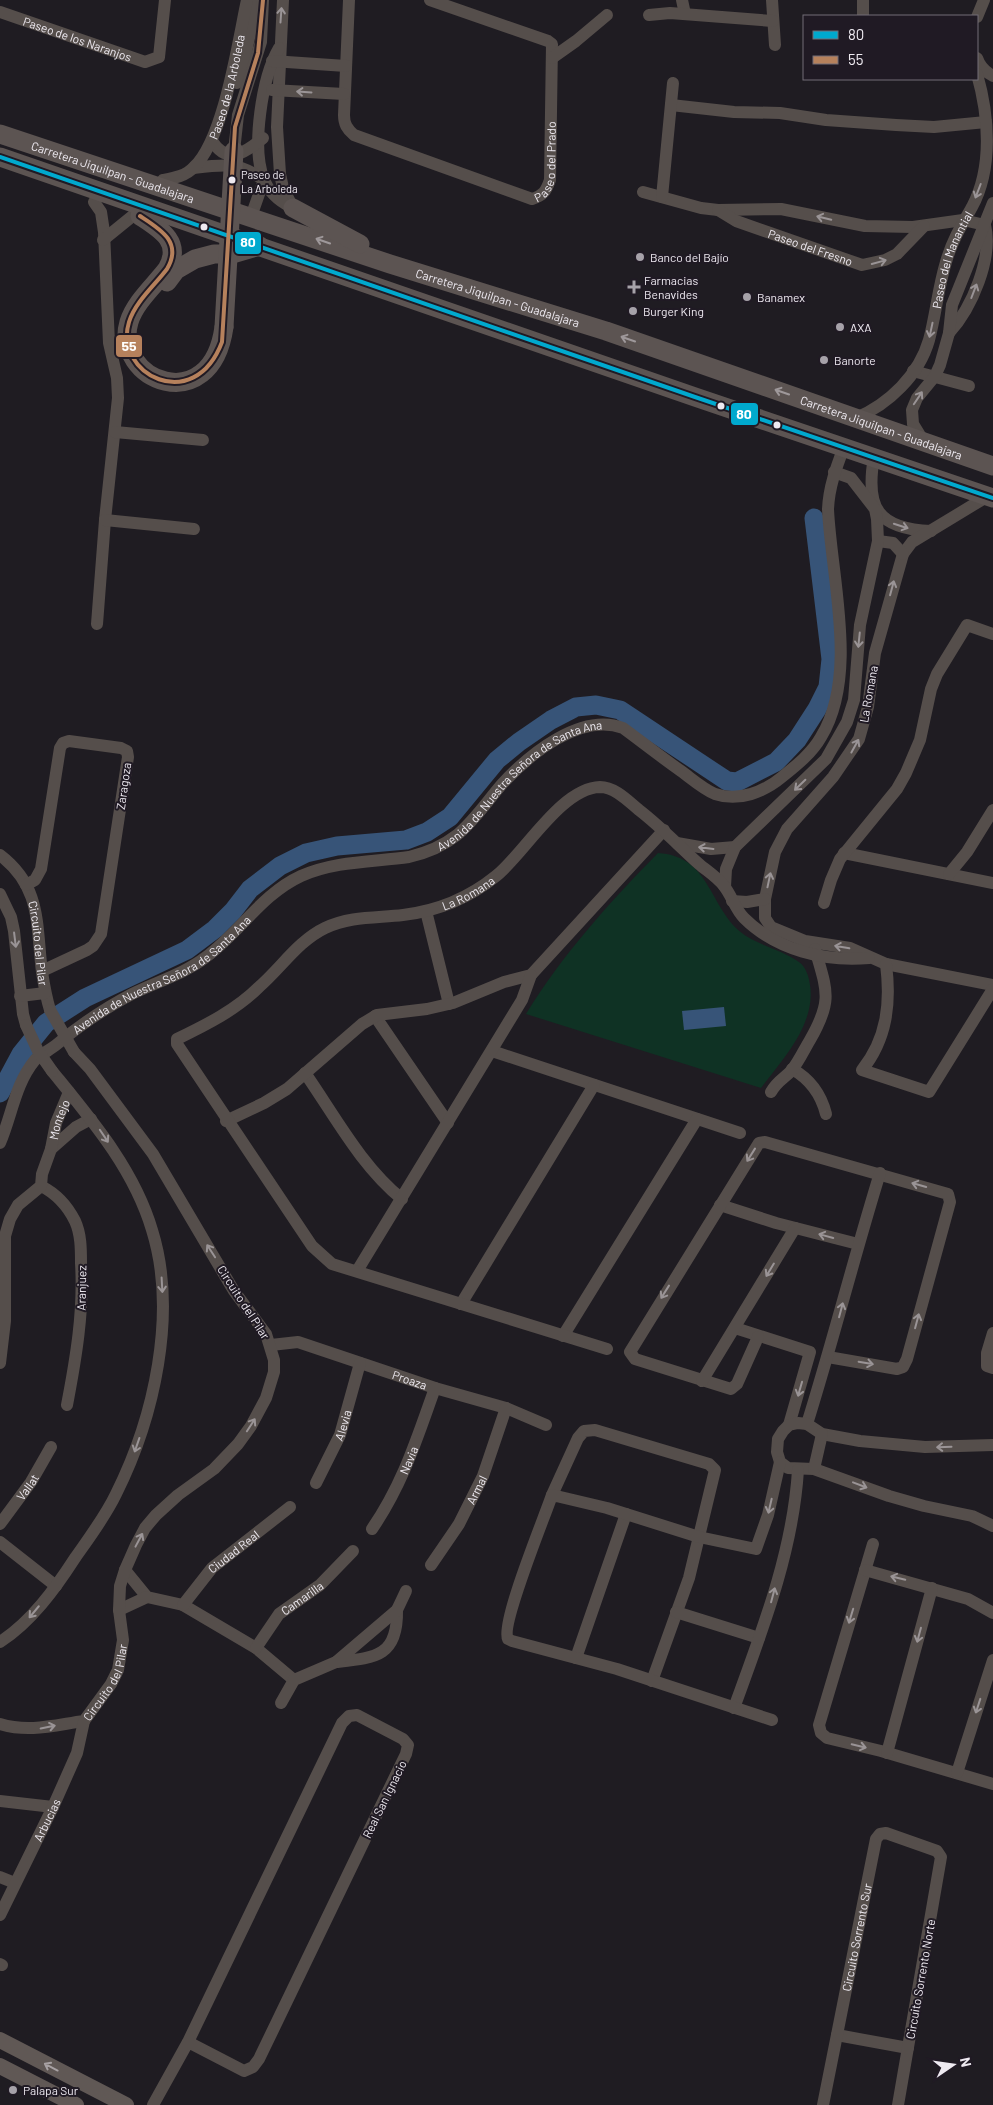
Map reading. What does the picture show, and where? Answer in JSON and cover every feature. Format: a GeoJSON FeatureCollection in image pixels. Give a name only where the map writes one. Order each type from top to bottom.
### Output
{"type":"FeatureCollection","features":[{"type":"Feature","properties":{"kind":"highway"},"geometry":{"type":"LineString","coordinates":[[0,125],[236,203],[275,224]]}},
{"type":"Feature","properties":{"kind":"highway","name":"Carretera Jiquilpan - Guadalajara"},"geometry":{"type":"LineString","coordinates":[[0,134],[275,224],[390,264],[606,331],[993,466]]}},
{"type":"Feature","properties":{"kind":"highway"},"geometry":{"type":"LineString","coordinates":[[138,215],[166,235],[173,253],[167,269],[136,308],[128,324],[129,342],[137,362],[146,373],[160,380],[175,382],[195,378],[214,359],[222,342],[220,325],[224,148]]}},
{"type":"Feature","properties":{"kind":"highway","name":"Carretera Jiquilpan - Guadalajara"},"geometry":{"type":"LineString","coordinates":[[0,157],[990,497]]}},
{"type":"Feature","properties":{"kind":"highway"},"geometry":{"type":"LineString","coordinates":[[0,168],[94,202],[214,240],[240,239]]}},
{"type":"Feature","properties":{"kind":"highway"},"geometry":{"type":"LineString","coordinates":[[293,208],[375,252],[390,264]]}},
{"type":"Feature","properties":{"kind":"highway"},"geometry":{"type":"LineString","coordinates":[[220,325],[202,361],[193,370],[181,374],[166,373],[151,366],[139,351],[136,340],[136,329],[143,313],[176,270],[182,265],[207,255],[232,254],[260,246]]}},
{"type":"Feature","properties":{"kind":"main road"},"geometry":{"type":"LineString","coordinates":[[0,2040],[126,2105]]}},
{"type":"Feature","properties":{"kind":"main road"},"geometry":{"type":"LineString","coordinates":[[0,2066],[76,2105]]}},
{"type":"Feature","properties":{"kind":"street","name":"Paseo de los Naranjos"},"geometry":{"type":"LineString","coordinates":[[0,12],[145,62],[159,57],[164,0]]}},
{"type":"Feature","properties":{"kind":"street","name":"Paseo de la Arboleda"},"geometry":{"type":"LineString","coordinates":[[224,148],[219,121],[247,0]]}},
{"type":"Feature","properties":{"kind":"street","name":"Paseo de la Arboleda"},"geometry":{"type":"LineString","coordinates":[[224,148],[229,114],[246,52],[257,0]]}},
{"type":"Feature","properties":{"kind":"street","name":"Paseo de la Arboleda"},"geometry":{"type":"LineString","coordinates":[[224,148],[237,121],[260,48],[264,0]]}},
{"type":"Feature","properties":{"kind":"street"},"geometry":{"type":"LineString","coordinates":[[253,211],[264,180],[260,164],[259,141],[263,89],[276,61],[283,0]]}},
{"type":"Feature","properties":{"kind":"street","name":"Paseo del Prado"},"geometry":{"type":"LineString","coordinates":[[349,0],[344,94],[344,123],[348,130],[354,135],[532,199],[542,196],[550,180],[552,44],[430,0]]}},
{"type":"Feature","properties":{"kind":"street"},"geometry":{"type":"LineString","coordinates":[[682,0],[684,14]]}},
{"type":"Feature","properties":{"kind":"street"},"geometry":{"type":"LineString","coordinates":[[772,0],[775,45]]}},
{"type":"Feature","properties":{"kind":"street"},"geometry":{"type":"LineString","coordinates":[[863,0],[863,15]]}},
{"type":"Feature","properties":{"kind":"street"},"geometry":{"type":"LineString","coordinates":[[978,15],[984,0]]}},
{"type":"Feature","properties":{"kind":"street"},"geometry":{"type":"LineString","coordinates":[[649,15],[661,13],[684,14],[773,21]]}},
{"type":"Feature","properties":{"kind":"street"},"geometry":{"type":"LineString","coordinates":[[552,58],[607,15]]}},
{"type":"Feature","properties":{"kind":"street"},"geometry":{"type":"LineString","coordinates":[[276,61],[346,66]]}},
{"type":"Feature","properties":{"kind":"street"},"geometry":{"type":"LineString","coordinates":[[276,61],[279,90],[276,127],[280,174],[283,188],[293,208]]}},
{"type":"Feature","properties":{"kind":"street"},"geometry":{"type":"LineString","coordinates":[[978,61],[987,74],[993,76]]}},
{"type":"Feature","properties":{"kind":"street","name":"Paseo del Manantial"},"geometry":{"type":"LineString","coordinates":[[856,418],[882,405],[902,385],[913,371],[926,348],[946,261],[963,220],[972,207],[981,186],[986,162],[986,122],[978,78]]}},
{"type":"Feature","properties":{"kind":"street"},"geometry":{"type":"LineString","coordinates":[[662,197],[673,83]]}},
{"type":"Feature","properties":{"kind":"street"},"geometry":{"type":"LineString","coordinates":[[263,89],[344,94]]}},
{"type":"Feature","properties":{"kind":"street"},"geometry":{"type":"LineString","coordinates":[[671,105],[734,112],[780,113],[826,120],[858,129],[883,132],[927,131],[934,127],[986,122]]}},
{"type":"Feature","properties":{"kind":"street"},"geometry":{"type":"LineString","coordinates":[[224,148],[220,151],[230,155],[241,154],[276,127]]}},
{"type":"Feature","properties":{"kind":"street","name":"Paseo de la Arboleda"},"geometry":{"type":"LineString","coordinates":[[194,168],[206,152],[224,148]]}},
{"type":"Feature","properties":{"kind":"street"},"geometry":{"type":"LineString","coordinates":[[163,180],[178,177],[194,168],[227,164],[237,166],[249,170],[264,180],[279,200],[293,208]]}},
{"type":"Feature","properties":{"kind":"street","name":"Paseo del Fresno"},"geometry":{"type":"LineString","coordinates":[[643,192],[700,208],[718,210],[781,210],[864,226],[892,228],[924,226],[963,220],[985,225]]}},
{"type":"Feature","properties":{"kind":"street"},"geometry":{"type":"LineString","coordinates":[[94,202],[101,212],[103,221],[109,343],[117,378],[116,432],[105,520],[97,624]]}},
{"type":"Feature","properties":{"kind":"street","name":"Paseo del Manantial"},"geometry":{"type":"LineString","coordinates":[[924,442],[913,424],[912,410],[919,395],[935,376],[945,350],[952,305],[993,204]]}},
{"type":"Feature","properties":{"kind":"street","name":"Paseo del Fresno"},"geometry":{"type":"LineString","coordinates":[[718,210],[736,221],[862,265],[875,264],[896,254],[924,226]]}},
{"type":"Feature","properties":{"kind":"street"},"geometry":{"type":"LineString","coordinates":[[103,240],[138,215]]}},
{"type":"Feature","properties":{"kind":"street"},"geometry":{"type":"LineString","coordinates":[[913,371],[969,386]]}},
{"type":"Feature","properties":{"kind":"street"},"geometry":{"type":"LineString","coordinates":[[116,432],[202,440]]}},
{"type":"Feature","properties":{"kind":"street","name":"Avenida de Nuestra Señora de Santa Ana"},"geometry":{"type":"LineString","coordinates":[[0,1143],[12,1113],[21,1082],[28,1069],[37,1058],[51,1050],[79,1026],[131,995],[194,966],[236,931],[264,900],[300,876],[338,864],[414,856],[445,844],[466,827],[502,784],[528,760],[553,742],[577,730],[598,724],[615,725],[623,728],[704,788],[724,796],[736,797],[761,791],[780,779],[809,753],[821,737],[837,698],[840,644],[839,617],[828,509],[834,472],[844,447]]}},
{"type":"Feature","properties":{"kind":"street","name":"La Romana"},"geometry":{"type":"LineString","coordinates":[[725,887],[726,869],[735,847],[826,759],[847,722],[854,700],[860,626],[878,541],[870,479],[874,457]]}},
{"type":"Feature","properties":{"kind":"street"},"geometry":{"type":"LineString","coordinates":[[834,472],[851,478],[875,509],[891,523],[902,528],[931,531]]}},
{"type":"Feature","properties":{"kind":"street"},"geometry":{"type":"LineString","coordinates":[[878,541],[893,543],[903,554],[912,542],[990,497]]}},
{"type":"Feature","properties":{"kind":"street"},"geometry":{"type":"LineString","coordinates":[[105,520],[194,529]]}},
{"type":"Feature","properties":{"kind":"street","name":"La Romana"},"geometry":{"type":"LineString","coordinates":[[768,932],[765,918],[765,900],[775,852],[787,829],[837,771],[859,739],[868,707],[875,653],[903,554]]}},
{"type":"Feature","properties":{"kind":"street"},"geometry":{"type":"LineString","coordinates":[[824,903],[831,880],[844,853],[897,789],[920,740],[931,689],[937,674],[967,625],[993,634]]}},
{"type":"Feature","properties":{"kind":"street","name":"Zaragoza"},"geometry":{"type":"LineString","coordinates":[[26,885],[35,880],[41,869],[60,748],[63,743],[69,741],[121,748],[127,751],[128,757],[101,934],[93,946],[42,971]]}},
{"type":"Feature","properties":{"kind":"street","name":"La Romana"},"geometry":{"type":"LineString","coordinates":[[226,1121],[177,1044],[177,1039],[238,1005],[258,989],[305,942],[323,929],[341,921],[358,918],[403,915],[426,911],[462,898],[497,876],[565,803],[594,788],[611,790],[622,796],[664,830],[725,887],[742,917],[768,932]]}},
{"type":"Feature","properties":{"kind":"street"},"geometry":{"type":"LineString","coordinates":[[950,874],[972,845],[993,810]]}},
{"type":"Feature","properties":{"kind":"street"},"geometry":{"type":"LineString","coordinates":[[770,814],[787,829]]}},
{"type":"Feature","properties":{"kind":"street"},"geometry":{"type":"LineString","coordinates":[[357,1271],[522,1000],[531,975],[664,830]]}},
{"type":"Feature","properties":{"kind":"street"},"geometry":{"type":"LineString","coordinates":[[677,843],[711,849],[735,847]]}},
{"type":"Feature","properties":{"kind":"street"},"geometry":{"type":"LineString","coordinates":[[844,853],[993,883]]}},
{"type":"Feature","properties":{"kind":"street","name":"Circuito del Pilar"},"geometry":{"type":"LineString","coordinates":[[0,855],[11,863],[26,885],[36,907],[42,971],[50,1010],[74,1052],[90,1069],[152,1154],[234,1291],[259,1322],[271,1345],[274,1372],[271,1385],[251,1426],[238,1444],[214,1469],[178,1495],[156,1514],[145,1528],[125,1570],[120,1586],[119,1610],[123,1640],[118,1670],[111,1684],[84,1721],[31,1729],[18,1729],[0,1724]]}},
{"type":"Feature","properties":{"kind":"street","name":"Circuito del Pilar"},"geometry":{"type":"LineString","coordinates":[[0,894],[11,917],[20,996],[26,1025],[38,1051],[92,1119],[118,1158],[146,1212],[159,1255],[163,1306],[156,1370],[145,1421],[115,1496],[56,1586],[25,1622],[0,1642]]}},
{"type":"Feature","properties":{"kind":"street"},"geometry":{"type":"LineString","coordinates":[[732,901],[765,900]]}},
{"type":"Feature","properties":{"kind":"street"},"geometry":{"type":"LineString","coordinates":[[426,911],[449,1004]]}},
{"type":"Feature","properties":{"kind":"street"},"geometry":{"type":"LineString","coordinates":[[768,932],[788,947],[816,949],[849,960],[869,958],[886,964],[993,985]]}},
{"type":"Feature","properties":{"kind":"street"},"geometry":{"type":"LineString","coordinates":[[771,1092],[778,1082],[792,1069],[822,1018],[826,1006],[826,996],[816,949]]}},
{"type":"Feature","properties":{"kind":"street"},"geometry":{"type":"LineString","coordinates":[[886,964],[888,997],[885,1026],[876,1050],[862,1070],[929,1092],[993,989]]}},
{"type":"Feature","properties":{"kind":"street"},"geometry":{"type":"LineString","coordinates":[[531,975],[504,982],[449,1004],[375,1016],[362,1024],[287,1089],[264,1103],[226,1121],[312,1246],[332,1264],[607,1349]]}},
{"type":"Feature","properties":{"kind":"street"},"geometry":{"type":"LineString","coordinates":[[20,996],[45,992]]}},
{"type":"Feature","properties":{"kind":"street"},"geometry":{"type":"LineString","coordinates":[[375,1016],[448,1123]]}},
{"type":"Feature","properties":{"kind":"street"},"geometry":{"type":"LineString","coordinates":[[492,1050],[740,1133]]}},
{"type":"Feature","properties":{"kind":"street"},"geometry":{"type":"LineString","coordinates":[[792,1069],[817,1091],[823,1102],[826,1114]]}},
{"type":"Feature","properties":{"kind":"street"},"geometry":{"type":"LineString","coordinates":[[306,1074],[366,1162],[385,1185],[402,1199]]}},
{"type":"Feature","properties":{"kind":"street"},"geometry":{"type":"LineString","coordinates":[[461,1304],[594,1085]]}},
{"type":"Feature","properties":{"kind":"street","name":"Montejo"},"geometry":{"type":"LineString","coordinates":[[41,1186],[42,1174],[52,1149],[56,1122],[69,1092]]}},
{"type":"Feature","properties":{"kind":"street","name":"Montejo"},"geometry":{"type":"LineString","coordinates":[[52,1149],[76,1127],[92,1119]]}},
{"type":"Feature","properties":{"kind":"street"},"geometry":{"type":"LineString","coordinates":[[563,1336],[697,1119]]}},
{"type":"Feature","properties":{"kind":"street"},"geometry":{"type":"LineString","coordinates":[[758,1336],[734,1387],[727,1388],[635,1359],[630,1352],[757,1145],[762,1142],[944,1192],[950,1198],[903,1368],[896,1369],[828,1357]]}},
{"type":"Feature","properties":{"kind":"street"},"geometry":{"type":"LineString","coordinates":[[807,1424],[880,1173]]}},
{"type":"Feature","properties":{"kind":"street"},"geometry":{"type":"LineString","coordinates":[[0,1363],[5,1321],[5,1236],[10,1219],[18,1205],[41,1186]]}},
{"type":"Feature","properties":{"kind":"street","name":"Aranjuez"},"geometry":{"type":"LineString","coordinates":[[41,1186],[53,1192],[68,1209],[76,1222],[80,1242],[82,1299],[80,1323],[77,1350],[66,1405]]}},
{"type":"Feature","properties":{"kind":"street"},"geometry":{"type":"LineString","coordinates":[[720,1204],[795,1228],[858,1244]]}},
{"type":"Feature","properties":{"kind":"street"},"geometry":{"type":"LineString","coordinates":[[702,1381],[795,1228]]}},
{"type":"Feature","properties":{"kind":"street"},"geometry":{"type":"LineString","coordinates":[[552,1495],[626,1514],[699,1537],[756,1549],[768,1515],[780,1462],[777,1452],[778,1439],[789,1425],[810,1352],[735,1328]]}},
{"type":"Feature","properties":{"kind":"street"},"geometry":{"type":"LineString","coordinates":[[993,1333],[987,1353],[986,1366],[993,1368]]}},
{"type":"Feature","properties":{"kind":"street","name":"Proaza"},"geometry":{"type":"LineString","coordinates":[[271,1345],[298,1342],[435,1388],[506,1408],[546,1425]]}},
{"type":"Feature","properties":{"kind":"street","name":"Alevia"},"geometry":{"type":"LineString","coordinates":[[316,1483],[340,1435],[360,1363]]}},
{"type":"Feature","properties":{"kind":"street","name":"Navia"},"geometry":{"type":"LineString","coordinates":[[372,1529],[389,1504],[408,1465],[435,1388]]}},
{"type":"Feature","properties":{"kind":"street","name":"Armal"},"geometry":{"type":"LineString","coordinates":[[431,1565],[459,1524],[483,1476],[506,1408]]}},
{"type":"Feature","properties":{"kind":"street"},"geometry":{"type":"LineString","coordinates":[[789,1425],[807,1424],[822,1434],[860,1441],[925,1447],[993,1445]]}},
{"type":"Feature","properties":{"kind":"street"},"geometry":{"type":"LineString","coordinates":[[652,1681],[689,1578],[715,1474],[713,1466],[595,1430],[584,1431],[578,1438],[552,1495],[516,1594],[506,1635],[512,1641],[652,1681],[772,1720]]}},
{"type":"Feature","properties":{"kind":"street"},"geometry":{"type":"LineString","coordinates":[[814,1469],[822,1434]]}},
{"type":"Feature","properties":{"kind":"street","name":"Vallat"},"geometry":{"type":"LineString","coordinates":[[0,1524],[31,1482],[50,1447]]}},
{"type":"Feature","properties":{"kind":"street"},"geometry":{"type":"LineString","coordinates":[[780,1462],[788,1468],[798,1470],[814,1469],[889,1496],[924,1506],[972,1516],[993,1526]]}},
{"type":"Feature","properties":{"kind":"street"},"geometry":{"type":"LineString","coordinates":[[734,1708],[769,1612],[793,1514],[798,1470]]}},
{"type":"Feature","properties":{"kind":"street","name":"Ciudad Real"},"geometry":{"type":"LineString","coordinates":[[183,1605],[212,1568],[290,1507]]}},
{"type":"Feature","properties":{"kind":"street"},"geometry":{"type":"LineString","coordinates":[[576,1658],[626,1514]]}},
{"type":"Feature","properties":{"kind":"street"},"geometry":{"type":"LineString","coordinates":[[0,1542],[56,1586]]}},
{"type":"Feature","properties":{"kind":"street"},"geometry":{"type":"LineString","coordinates":[[873,1544],[819,1725],[821,1733],[827,1738],[887,1753],[993,1784]]}},
{"type":"Feature","properties":{"kind":"street","name":"Camarilla"},"geometry":{"type":"LineString","coordinates":[[256,1648],[279,1614],[320,1584],[353,1550]]}},
{"type":"Feature","properties":{"kind":"street"},"geometry":{"type":"LineString","coordinates":[[125,1570],[148,1597],[183,1605],[256,1648],[294,1680]]}},
{"type":"Feature","properties":{"kind":"street"},"geometry":{"type":"LineString","coordinates":[[865,1570],[968,1599],[993,1612]]}},
{"type":"Feature","properties":{"kind":"street"},"geometry":{"type":"LineString","coordinates":[[887,1753],[932,1588]]}},
{"type":"Feature","properties":{"kind":"street"},"geometry":{"type":"LineString","coordinates":[[336,1662],[366,1659],[380,1654],[391,1644],[396,1636],[397,1610],[406,1591]]}},
{"type":"Feature","properties":{"kind":"street"},"geometry":{"type":"LineString","coordinates":[[119,1610],[148,1597]]}},
{"type":"Feature","properties":{"kind":"street"},"geometry":{"type":"LineString","coordinates":[[281,1703],[294,1680],[336,1662],[397,1610]]}},
{"type":"Feature","properties":{"kind":"street"},"geometry":{"type":"LineString","coordinates":[[676,1612],[759,1638]]}},
{"type":"Feature","properties":{"kind":"street"},"geometry":{"type":"LineString","coordinates":[[956,1774],[993,1660]]}},
{"type":"Feature","properties":{"kind":"street","name":"Real San Ignacio"},"geometry":{"type":"LineString","coordinates":[[153,2105],[188,2042],[342,1723],[349,1716],[357,1715],[404,1739],[408,1744],[406,1754],[259,2059],[253,2067],[244,2070],[188,2042]]}},
{"type":"Feature","properties":{"kind":"street","name":"Arbucias"},"geometry":{"type":"LineString","coordinates":[[0,1915],[53,1808],[77,1753],[84,1721]]}},
{"type":"Feature","properties":{"kind":"street"},"geometry":{"type":"LineString","coordinates":[[0,1801],[53,1808]]}},
{"type":"Feature","properties":{"kind":"street","name":"Circuito Sorrento Sur"},"geometry":{"type":"LineString","coordinates":[[823,2105],[876,1840],[880,1834],[886,1833],[937,1851],[940,1854]]}},
{"type":"Feature","properties":{"kind":"street","name":"Circuito Sorrento Norte"},"geometry":{"type":"LineString","coordinates":[[898,2105],[940,1854]]}},
{"type":"Feature","properties":{"kind":"street"},"geometry":{"type":"LineString","coordinates":[[0,1878],[15,1883]]}},
{"type":"Feature","properties":{"kind":"street"},"geometry":{"type":"LineString","coordinates":[[837,2035],[908,2048]]}},
{"type":"Feature","properties":{"kind":"green space"},"geometry":{"type":"Polygon","coordinates":[[[658,853],[674,856],[687,862],[697,870],[736,928],[750,939],[792,957],[807,972],[811,999],[803,1027],[788,1053],[761,1088],[526,1014],[555,971],[587,930],[658,853]]]}},
{"type":"Feature","properties":{"kind":"water"},"geometry":{"type":"Polygon","coordinates":[[[724,1007],[726,1026],[684,1030],[682,1011],[724,1007]]]}},
{"type":"Feature","properties":{"kind":"waterway"},"geometry":{"type":"LineString","coordinates":[[0,1093],[21,1054],[46,1023],[85,998],[187,950],[215,929],[233,911],[250,889],[280,866],[306,853],[337,846],[406,840],[427,832],[450,817],[497,760],[551,720],[576,707],[596,705],[620,710],[727,781],[737,782],[776,762],[797,740],[817,709],[828,687],[831,659],[814,518]]}},
{"type":"Feature","properties":{"kind":"transit line","name":"55"},"geometry":{"type":"LineString","coordinates":[[140,216],[162,231],[171,244],[172,251],[167,269],[140,301],[132,315],[129,322],[127,341],[133,357],[144,371],[159,379],[176,382],[193,377],[209,365],[222,342],[235,127],[258,53],[263,0]]}},
{"type":"Feature","properties":{"kind":"transit line","name":"80"},"geometry":{"type":"LineString","coordinates":[[0,157],[993,498]]}},
{"type":"Feature","properties":{"kind":"place","name":"Paseo de La Arboleda"},"geometry":{"type":"Point","coordinates":[232,180]}},
{"type":"Feature","properties":{"kind":"place","name":"Banco del Bajío"},"geometry":{"type":"Point","coordinates":[640,257]}},
{"type":"Feature","properties":{"kind":"place","name":"Farmacias Benavides"},"geometry":{"type":"Point","coordinates":[634,287]}},
{"type":"Feature","properties":{"kind":"place","name":"Banamex"},"geometry":{"type":"Point","coordinates":[747,297]}},
{"type":"Feature","properties":{"kind":"place","name":"Burger King"},"geometry":{"type":"Point","coordinates":[633,311]}},
{"type":"Feature","properties":{"kind":"place","name":"AXA"},"geometry":{"type":"Point","coordinates":[840,327]}},
{"type":"Feature","properties":{"kind":"place","name":"Banorte"},"geometry":{"type":"Point","coordinates":[824,360]}},
{"type":"Feature","properties":{"kind":"place","name":"Palapa Sur"},"geometry":{"type":"Point","coordinates":[13,2090]}}]}
